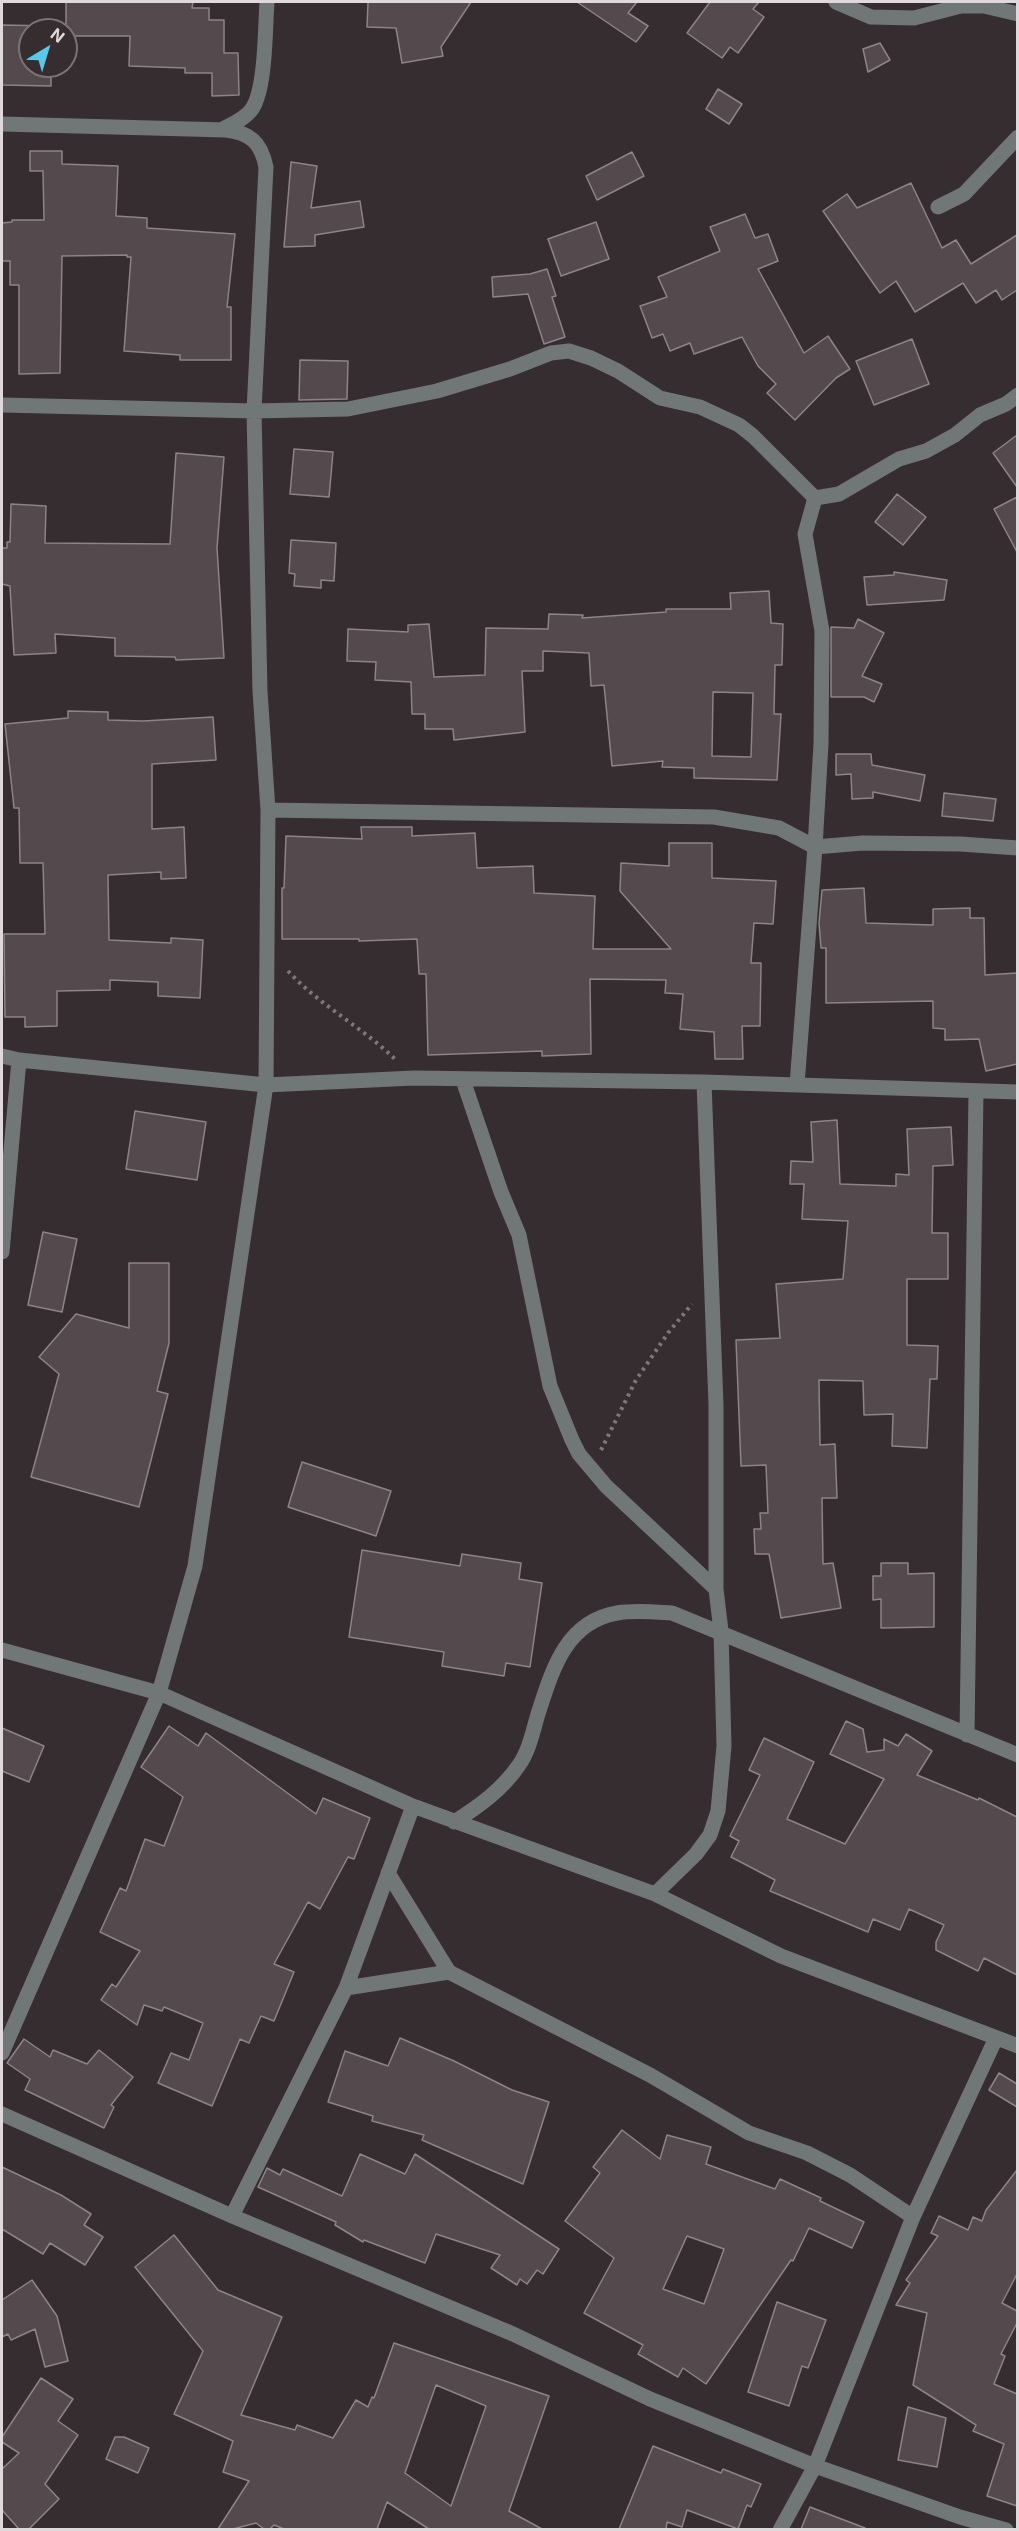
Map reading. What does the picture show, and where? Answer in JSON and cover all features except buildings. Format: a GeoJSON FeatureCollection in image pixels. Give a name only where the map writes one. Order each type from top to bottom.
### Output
{"type":"FeatureCollection","features":[{"type":"Feature","properties":{"kind":"street"},"geometry":{"type":"LineString","coordinates":[[221,130],[245,117],[253,108],[260,89],[267,2]]}},
{"type":"Feature","properties":{"kind":"street"},"geometry":{"type":"LineString","coordinates":[[836,2],[871,17],[914,18],[961,6],[984,6],[1017,14]]}},
{"type":"Feature","properties":{"kind":"street"},"geometry":{"type":"LineString","coordinates":[[2,124],[237,131],[251,136],[262,149],[266,166],[254,411],[260,691],[268,810],[266,1085],[195,1566],[159,1693],[2,2054]]}},
{"type":"Feature","properties":{"kind":"street"},"geometry":{"type":"LineString","coordinates":[[938,207],[964,194],[1017,138]]}},
{"type":"Feature","properties":{"kind":"street"},"geometry":{"type":"LineString","coordinates":[[2,405],[254,411],[367,407],[437,391],[510,369],[551,353],[569,351],[591,358],[618,371],[660,398],[700,407],[739,425],[815,498]]}},
{"type":"Feature","properties":{"kind":"street"},"geometry":{"type":"LineString","coordinates":[[815,498],[839,494],[899,459],[926,451],[955,435],[980,415],[1006,404],[1017,395]]}},
{"type":"Feature","properties":{"kind":"street"},"geometry":{"type":"LineString","coordinates":[[796,1085],[821,744],[822,631],[805,534],[815,498]]}},
{"type":"Feature","properties":{"kind":"street"},"geometry":{"type":"LineString","coordinates":[[268,810],[714,817],[779,828],[815,847],[874,843],[960,844],[1017,848]]}},
{"type":"Feature","properties":{"kind":"street"},"geometry":{"type":"LineString","coordinates":[[2,1056],[19,1060],[266,1085],[414,1078],[704,1082],[1017,1092]]}},
{"type":"Feature","properties":{"kind":"street"},"geometry":{"type":"LineString","coordinates":[[2,1252],[19,1060]]}},
{"type":"Feature","properties":{"kind":"street"},"geometry":{"type":"LineString","coordinates":[[463,1080],[501,1192],[519,1235],[550,1386],[572,1440],[591,1469],[606,1486],[716,1589]]}},
{"type":"Feature","properties":{"kind":"street"},"geometry":{"type":"LineString","coordinates":[[655,1894],[696,1854],[710,1835],[718,1811],[724,1746],[721,1631],[716,1589],[716,1405],[704,1082]]}},
{"type":"Feature","properties":{"kind":"street"},"geometry":{"type":"LineString","coordinates":[[967,1735],[976,1092]]}},
{"type":"Feature","properties":{"kind":"street"},"geometry":{"type":"LineString","coordinates":[[454,1822],[483,1804],[520,1765],[552,1670],[562,1651],[575,1634],[597,1620],[617,1613],[672,1612],[1017,1755]]}},
{"type":"Feature","properties":{"kind":"street"},"geometry":{"type":"LineString","coordinates":[[2,1650],[159,1693],[413,1806],[655,1894],[781,1956],[1017,2046]]}},
{"type":"Feature","properties":{"kind":"street"},"geometry":{"type":"LineString","coordinates":[[232,2216],[346,1988],[413,1806]]}},
{"type":"Feature","properties":{"kind":"street"},"geometry":{"type":"LineString","coordinates":[[388,1873],[449,1972],[650,2075],[749,2133],[807,2153],[850,2175],[913,2217]]}},
{"type":"Feature","properties":{"kind":"street"},"geometry":{"type":"LineString","coordinates":[[346,1988],[449,1972]]}},
{"type":"Feature","properties":{"kind":"street"},"geometry":{"type":"LineString","coordinates":[[780,2529],[815,2466],[913,2217],[996,2038]]}},
{"type":"Feature","properties":{"kind":"street"},"geometry":{"type":"LineString","coordinates":[[2,2114],[232,2216],[513,2334],[650,2399],[815,2466],[960,2517],[1006,2529]]}},
{"type":"Feature","properties":{"kind":"path"},"geometry":{"type":"LineString","coordinates":[[267,948],[299,983],[381,1046],[414,1078]]}},
{"type":"Feature","properties":{"kind":"path"},"geometry":{"type":"LineString","coordinates":[[591,1469],[636,1380],[668,1333],[711,1282]]}}]}
